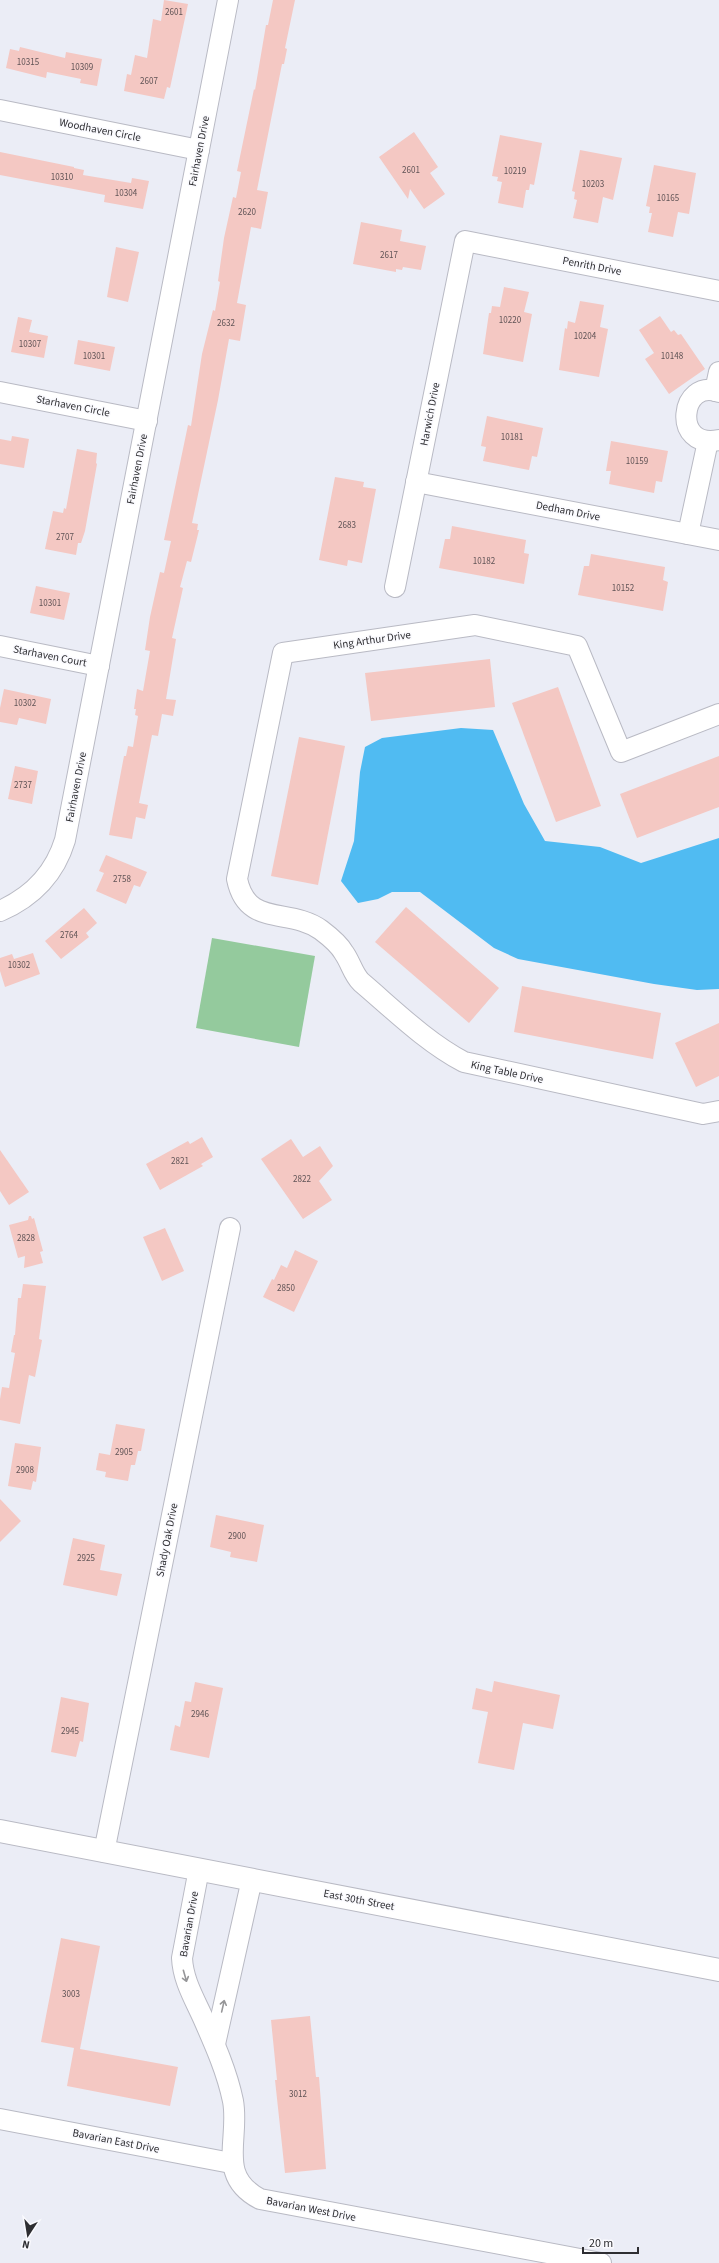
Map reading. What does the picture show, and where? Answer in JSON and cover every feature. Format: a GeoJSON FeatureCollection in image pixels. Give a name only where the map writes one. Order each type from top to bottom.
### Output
{"type":"FeatureCollection","features":[{"type":"Feature","properties":{"kind":"main road","name":"East 30th Street"},"geometry":{"type":"LineString","coordinates":[[0,1831],[719,1970]]}},
{"type":"Feature","properties":{"kind":"street","name":"Fairhaven Drive"},"geometry":{"type":"LineString","coordinates":[[0,911],[34,890],[53,868],[63,848],[228,0]]}},
{"type":"Feature","properties":{"kind":"street","name":"Woodhaven Circle"},"geometry":{"type":"LineString","coordinates":[[0,110],[199,150]]}},
{"type":"Feature","properties":{"kind":"street","name":"Penrith Drive"},"geometry":{"type":"LineString","coordinates":[[465,241],[719,291]]}},
{"type":"Feature","properties":{"kind":"street","name":"Harwich Drive"},"geometry":{"type":"LineString","coordinates":[[395,587],[465,241]]}},
{"type":"Feature","properties":{"kind":"street"},"geometry":{"type":"LineString","coordinates":[[688,534],[713,440],[696,436],[690,430],[685,414],[692,398],[699,393],[718,385]]}},
{"type":"Feature","properties":{"kind":"street","name":"Starhaven Circle"},"geometry":{"type":"LineString","coordinates":[[0,392],[147,421]]}},
{"type":"Feature","properties":{"kind":"street","name":"Dedham Drive"},"geometry":{"type":"LineString","coordinates":[[416,482],[719,540]]}},
{"type":"Feature","properties":{"kind":"street","name":"King Arthur Drive"},"geometry":{"type":"LineString","coordinates":[[321,930],[299,920],[254,910],[242,897],[237,879],[283,653],[475,625],[577,646],[622,752],[719,714]]}},
{"type":"Feature","properties":{"kind":"street","name":"Starhaven Court"},"geometry":{"type":"LineString","coordinates":[[0,646],[99,666]]}},
{"type":"Feature","properties":{"kind":"street","name":"King Table Drive"},"geometry":{"type":"LineString","coordinates":[[321,930],[342,950],[361,982],[441,1050],[464,1062],[703,1114],[719,1111]]}},
{"type":"Feature","properties":{"kind":"street","name":"Shady Oak Drive"},"geometry":{"type":"LineString","coordinates":[[104,1852],[230,1228]]}},
{"type":"Feature","properties":{"kind":"street","name":"Bavarian Drive"},"geometry":{"type":"LineString","coordinates":[[199,1869],[182,1958],[182,1966],[187,1984],[215,2044]]}},
{"type":"Feature","properties":{"kind":"street"},"geometry":{"type":"LineString","coordinates":[[231,2163],[236,2119],[226,2076],[215,2044],[252,1880]]}},
{"type":"Feature","properties":{"kind":"street","name":"Bavarian East Drive"},"geometry":{"type":"LineString","coordinates":[[0,2119],[231,2163]]}},
{"type":"Feature","properties":{"kind":"street","name":"Bavarian West Drive"},"geometry":{"type":"LineString","coordinates":[[231,2163],[241,2185],[260,2199],[601,2263]]}},
{"type":"Feature","properties":{"kind":"green space"},"geometry":{"type":"Polygon","coordinates":[[[212,938],[315,956],[299,1047],[196,1028],[212,938]]]}},
{"type":"Feature","properties":{"kind":"water"},"geometry":{"type":"Polygon","coordinates":[[[461,728],[493,730],[524,804],[545,841],[600,847],[641,863],[719,838],[719,989],[697,990],[654,984],[518,959],[494,948],[420,892],[392,892],[378,899],[358,903],[341,881],[354,841],[360,772],[365,747],[382,738],[461,728]]]}},
{"type":"Feature","properties":{"kind":"building"},"geometry":{"type":"Polygon","coordinates":[[[164,0],[188,4],[170,88],[167,87],[164,99],[124,91],[127,74],[131,75],[135,55],[147,58],[153,19],[161,21],[164,0]]]}},
{"type":"Feature","properties":{"kind":"building"},"geometry":{"type":"Polygon","coordinates":[[[273,0],[295,0],[285,48],[287,49],[284,64],[282,64],[257,190],[268,192],[261,229],[251,227],[237,303],[246,305],[240,341],[229,339],[218,400],[192,523],[198,524],[197,530],[199,530],[191,562],[187,561],[180,587],[183,588],[172,638],[176,639],[166,699],[176,700],[173,716],[162,714],[158,736],[152,735],[139,803],[148,805],[145,819],[136,817],[132,839],[109,835],[124,756],[126,756],[128,746],[133,747],[138,716],[135,715],[136,709],[134,709],[137,689],[143,691],[150,651],[145,650],[150,617],[160,572],[164,573],[171,541],[164,540],[188,425],[191,426],[202,354],[213,310],[215,311],[220,282],[218,281],[224,238],[233,197],[236,198],[241,172],[237,171],[254,89],[255,90],[266,25],[268,25],[273,0]]]}},
{"type":"Feature","properties":{"kind":"building"},"geometry":{"type":"Polygon","coordinates":[[[20,47],[65,58],[66,52],[102,59],[97,86],[80,83],[81,79],[47,72],[46,78],[6,68],[10,49],[19,51],[20,47]]]}},
{"type":"Feature","properties":{"kind":"building"},"geometry":{"type":"Polygon","coordinates":[[[414,132],[438,167],[430,173],[445,194],[424,209],[410,189],[408,199],[379,157],[414,132]]]}},
{"type":"Feature","properties":{"kind":"building"},"geometry":{"type":"Polygon","coordinates":[[[500,135],[542,143],[534,185],[530,184],[529,190],[526,190],[523,208],[498,203],[502,182],[497,181],[498,177],[492,176],[500,135]]]}},
{"type":"Feature","properties":{"kind":"building"},"geometry":{"type":"Polygon","coordinates":[[[580,150],[622,158],[613,200],[603,197],[598,223],[573,218],[577,200],[574,199],[575,192],[572,191],[580,150]]]}},
{"type":"Feature","properties":{"kind":"building"},"geometry":{"type":"Polygon","coordinates":[[[0,152],[74,167],[84,170],[83,175],[131,183],[132,178],[149,181],[143,209],[104,202],[105,195],[0,175],[0,152]]]}},
{"type":"Feature","properties":{"kind":"building"},"geometry":{"type":"Polygon","coordinates":[[[654,165],[696,173],[689,214],[678,212],[673,237],[648,232],[652,213],[649,213],[650,207],[646,206],[654,165]]]}},
{"type":"Feature","properties":{"kind":"building"},"geometry":{"type":"Polygon","coordinates":[[[361,222],[402,230],[400,241],[426,246],[421,270],[403,267],[402,270],[396,269],[396,272],[353,264],[361,222]]]}},
{"type":"Feature","properties":{"kind":"building"},"geometry":{"type":"Polygon","coordinates":[[[116,247],[139,252],[128,302],[107,297],[116,247]]]}},
{"type":"Feature","properties":{"kind":"building"},"geometry":{"type":"Polygon","coordinates":[[[504,287],[529,292],[524,312],[532,314],[523,362],[483,354],[489,313],[491,313],[492,306],[500,307],[504,287]]]}},
{"type":"Feature","properties":{"kind":"building"},"geometry":{"type":"Polygon","coordinates":[[[580,301],[604,305],[600,327],[608,329],[599,377],[559,370],[565,328],[567,329],[568,321],[575,323],[580,301]]]}},
{"type":"Feature","properties":{"kind":"building"},"geometry":{"type":"Polygon","coordinates":[[[660,316],[671,332],[674,330],[678,335],[681,334],[705,369],[669,394],[645,359],[654,353],[639,330],[660,316]]]}},
{"type":"Feature","properties":{"kind":"building"},"geometry":{"type":"Polygon","coordinates":[[[18,317],[32,320],[29,332],[48,336],[44,358],[11,352],[18,317]]]}},
{"type":"Feature","properties":{"kind":"building"},"geometry":{"type":"Polygon","coordinates":[[[78,340],[115,347],[110,371],[74,364],[78,340]]]}},
{"type":"Feature","properties":{"kind":"building"},"geometry":{"type":"Polygon","coordinates":[[[487,416],[543,428],[537,457],[532,456],[529,470],[483,461],[486,447],[481,446],[487,416]]]}},
{"type":"Feature","properties":{"kind":"building"},"geometry":{"type":"Polygon","coordinates":[[[12,436],[29,439],[24,468],[0,464],[0,439],[11,441],[12,436]]]}},
{"type":"Feature","properties":{"kind":"building"},"geometry":{"type":"Polygon","coordinates":[[[611,441],[668,451],[662,482],[656,481],[654,493],[609,484],[611,471],[606,471],[611,441]]]}},
{"type":"Feature","properties":{"kind":"building"},"geometry":{"type":"Polygon","coordinates":[[[77,449],[97,453],[97,464],[85,531],[81,543],[78,543],[76,555],[45,549],[53,511],[63,513],[64,508],[66,509],[77,449]]]}},
{"type":"Feature","properties":{"kind":"building"},"geometry":{"type":"Polygon","coordinates":[[[335,477],[364,482],[363,487],[376,489],[362,563],[348,560],[347,566],[319,560],[335,477]]]}},
{"type":"Feature","properties":{"kind":"building"},"geometry":{"type":"Polygon","coordinates":[[[452,526],[526,540],[524,553],[529,554],[524,584],[439,568],[445,539],[450,539],[452,526]]]}},
{"type":"Feature","properties":{"kind":"building"},"geometry":{"type":"Polygon","coordinates":[[[591,554],[665,567],[663,580],[668,582],[663,611],[578,595],[584,566],[589,566],[591,554]]]}},
{"type":"Feature","properties":{"kind":"building"},"geometry":{"type":"Polygon","coordinates":[[[36,586],[70,593],[64,620],[30,613],[36,586]]]}},
{"type":"Feature","properties":{"kind":"building"},"geometry":{"type":"Polygon","coordinates":[[[490,659],[495,707],[371,721],[365,673],[490,659]]]}},
{"type":"Feature","properties":{"kind":"building"},"geometry":{"type":"Polygon","coordinates":[[[558,687],[601,806],[556,822],[512,703],[558,687]]]}},
{"type":"Feature","properties":{"kind":"building"},"geometry":{"type":"Polygon","coordinates":[[[4,689],[51,699],[46,724],[19,718],[17,725],[0,722],[0,708],[4,689]]]}},
{"type":"Feature","properties":{"kind":"building"},"geometry":{"type":"Polygon","coordinates":[[[299,737],[345,746],[318,885],[271,876],[299,737]]]}},
{"type":"Feature","properties":{"kind":"building"},"geometry":{"type":"Polygon","coordinates":[[[719,756],[719,807],[637,838],[620,794],[719,756]]]}},
{"type":"Feature","properties":{"kind":"building"},"geometry":{"type":"Polygon","coordinates":[[[15,766],[38,771],[32,804],[8,799],[15,766]]]}},
{"type":"Feature","properties":{"kind":"building"},"geometry":{"type":"Polygon","coordinates":[[[106,855],[147,872],[140,887],[134,885],[126,904],[96,891],[104,873],[99,871],[106,855]]]}},
{"type":"Feature","properties":{"kind":"building"},"geometry":{"type":"Polygon","coordinates":[[[406,907],[499,988],[469,1023],[375,942],[406,907]]]}},
{"type":"Feature","properties":{"kind":"building"},"geometry":{"type":"Polygon","coordinates":[[[84,908],[97,923],[86,933],[89,937],[61,959],[45,941],[84,908]]]}},
{"type":"Feature","properties":{"kind":"building"},"geometry":{"type":"Polygon","coordinates":[[[33,953],[40,974],[5,987],[0,971],[0,958],[12,954],[14,959],[33,953]]]}},
{"type":"Feature","properties":{"kind":"building"},"geometry":{"type":"Polygon","coordinates":[[[522,986],[661,1013],[653,1059],[514,1032],[522,986]]]}},
{"type":"Feature","properties":{"kind":"building"},"geometry":{"type":"Polygon","coordinates":[[[719,1023],[719,1076],[696,1087],[675,1043],[719,1023]]]}},
{"type":"Feature","properties":{"kind":"building"},"geometry":{"type":"Polygon","coordinates":[[[202,1137],[213,1157],[201,1164],[203,1166],[160,1190],[146,1164],[188,1141],[190,1144],[202,1137]]]}},
{"type":"Feature","properties":{"kind":"building"},"geometry":{"type":"Polygon","coordinates":[[[291,1139],[303,1157],[320,1146],[333,1166],[319,1181],[332,1200],[303,1219],[261,1159],[291,1139]]]}},
{"type":"Feature","properties":{"kind":"building"},"geometry":{"type":"Polygon","coordinates":[[[0,1150],[29,1192],[9,1205],[0,1191],[0,1150]]]}},
{"type":"Feature","properties":{"kind":"building"},"geometry":{"type":"Polygon","coordinates":[[[29,1216],[31,1216],[32,1219],[34,1218],[43,1251],[40,1252],[43,1263],[24,1268],[25,1256],[18,1258],[9,1225],[28,1220],[29,1216]]]}},
{"type":"Feature","properties":{"kind":"building"},"geometry":{"type":"Polygon","coordinates":[[[165,1228],[184,1271],[162,1281],[143,1237],[165,1228]]]}},
{"type":"Feature","properties":{"kind":"building"},"geometry":{"type":"Polygon","coordinates":[[[295,1250],[318,1261],[294,1312],[263,1297],[272,1279],[274,1280],[281,1265],[287,1268],[295,1250]]]}},
{"type":"Feature","properties":{"kind":"building"},"geometry":{"type":"Polygon","coordinates":[[[23,1284],[46,1286],[39,1339],[42,1340],[35,1377],[29,1375],[20,1424],[0,1420],[0,1399],[2,1387],[9,1388],[15,1353],[11,1352],[15,1335],[18,1298],[21,1298],[23,1284]]]}},
{"type":"Feature","properties":{"kind":"building"},"geometry":{"type":"Polygon","coordinates":[[[116,1424],[145,1429],[141,1451],[138,1451],[135,1465],[131,1465],[128,1481],[105,1477],[106,1472],[96,1470],[99,1453],[110,1455],[116,1424]]]}},
{"type":"Feature","properties":{"kind":"building"},"geometry":{"type":"Polygon","coordinates":[[[15,1443],[41,1447],[36,1482],[33,1481],[31,1490],[8,1486],[15,1443]]]}},
{"type":"Feature","properties":{"kind":"building"},"geometry":{"type":"Polygon","coordinates":[[[0,1499],[21,1521],[0,1542],[0,1499]]]}},
{"type":"Feature","properties":{"kind":"building"},"geometry":{"type":"Polygon","coordinates":[[[216,1515],[264,1525],[257,1562],[230,1557],[231,1552],[210,1547],[216,1515]]]}},
{"type":"Feature","properties":{"kind":"building"},"geometry":{"type":"Polygon","coordinates":[[[73,1538],[105,1545],[100,1570],[122,1574],[117,1596],[63,1585],[73,1538]]]}},
{"type":"Feature","properties":{"kind":"building"},"geometry":{"type":"Polygon","coordinates":[[[494,1681],[560,1695],[553,1729],[523,1723],[514,1770],[478,1763],[488,1712],[472,1709],[476,1688],[492,1692],[494,1681]]]}},
{"type":"Feature","properties":{"kind":"building"},"geometry":{"type":"Polygon","coordinates":[[[195,1682],[223,1688],[209,1758],[170,1750],[175,1725],[180,1727],[185,1701],[191,1702],[195,1682]]]}},
{"type":"Feature","properties":{"kind":"building"},"geometry":{"type":"Polygon","coordinates":[[[61,1697],[89,1703],[83,1742],[80,1741],[76,1757],[51,1752],[61,1697]]]}},
{"type":"Feature","properties":{"kind":"building"},"geometry":{"type":"Polygon","coordinates":[[[61,1938],[100,1946],[80,2049],[178,2067],[170,2106],[67,2086],[74,2048],[41,2042],[61,1938]]]}},
{"type":"Feature","properties":{"kind":"building"},"geometry":{"type":"Polygon","coordinates":[[[310,2016],[316,2077],[319,2077],[326,2169],[285,2173],[275,2080],[277,2080],[271,2020],[310,2016]]]}}]}
